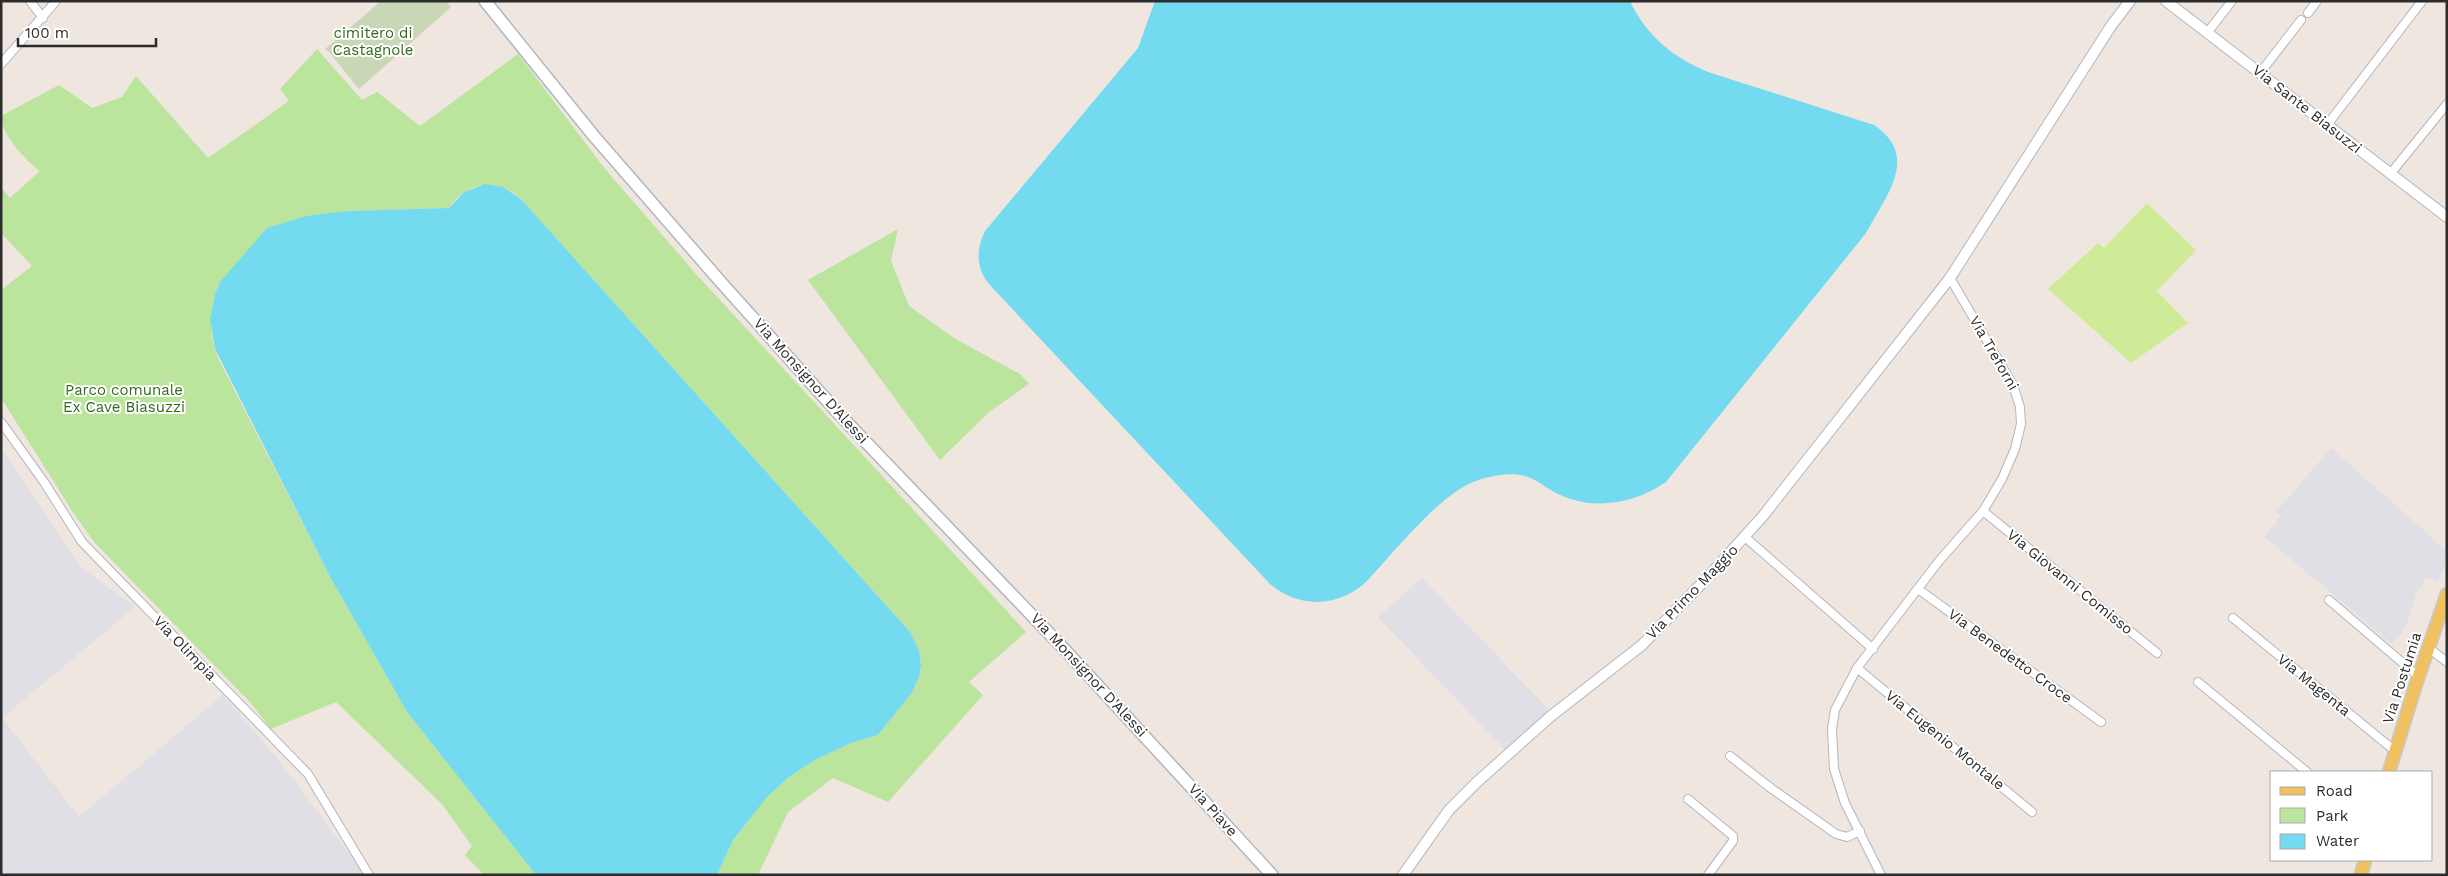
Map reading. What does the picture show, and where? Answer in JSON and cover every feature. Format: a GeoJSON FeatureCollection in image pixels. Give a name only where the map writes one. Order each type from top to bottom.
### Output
{"type":"FeatureCollection","features":[{"type":"Feature","properties":{"kind":"main road","name":"Via Monsignor D'Alessi"},"geometry":{"type":"LineString","coordinates":[[485,1],[593,135],[840,415],[1154,745]]}},
{"type":"Feature","properties":{"kind":"main road","name":"Via Postumia"},"geometry":{"type":"LineString","coordinates":[[2389,771],[2418,676],[2447,594]]}},
{"type":"Feature","properties":{"kind":"main road","name":"Via Piave"},"geometry":{"type":"LineString","coordinates":[[1154,745],[1272,875]]}},
{"type":"Feature","properties":{"kind":"main road"},"geometry":{"type":"LineString","coordinates":[[2361,875],[2365,861]]}},
{"type":"Feature","properties":{"kind":"street"},"geometry":{"type":"LineString","coordinates":[[30,1],[43,18]]}},
{"type":"Feature","properties":{"kind":"street"},"geometry":{"type":"LineString","coordinates":[[1,64],[56,1]]}},
{"type":"Feature","properties":{"kind":"street"},"geometry":{"type":"LineString","coordinates":[[1950,278],[2111,26],[2130,1]]}},
{"type":"Feature","properties":{"kind":"street","name":"Via Sante Biasuzzi"},"geometry":{"type":"LineString","coordinates":[[2166,1],[2447,217]]}},
{"type":"Feature","properties":{"kind":"street"},"geometry":{"type":"LineString","coordinates":[[2207,33],[2232,1]]}},
{"type":"Feature","properties":{"kind":"street"},"geometry":{"type":"LineString","coordinates":[[2308,12],[2317,1]]}},
{"type":"Feature","properties":{"kind":"street"},"geometry":{"type":"LineString","coordinates":[[2327,125],[2422,1]]}},
{"type":"Feature","properties":{"kind":"street"},"geometry":{"type":"LineString","coordinates":[[2260,73],[2301,20]]}},
{"type":"Feature","properties":{"kind":"street"},"geometry":{"type":"LineString","coordinates":[[2391,174],[2447,104]]}},
{"type":"Feature","properties":{"kind":"street","name":"Via Treforni"},"geometry":{"type":"LineString","coordinates":[[1881,875],[1839,787],[1832,749],[1832,729],[1835,710],[1857,668],[1983,511],[2002,479],[2015,449],[2021,424],[2020,407],[2013,385],[1950,278]]}},
{"type":"Feature","properties":{"kind":"street","name":"Via Primo Maggio"},"geometry":{"type":"LineString","coordinates":[[1402,875],[1450,810],[1477,782],[1551,716],[1642,644],[1745,536],[1819,446],[1950,278]]}},
{"type":"Feature","properties":{"kind":"street","name":"Via Olimpia"},"geometry":{"type":"LineString","coordinates":[[1,422],[44,482],[82,542],[308,774],[369,875]]}},
{"type":"Feature","properties":{"kind":"street","name":"Via Giovanni Comisso"},"geometry":{"type":"LineString","coordinates":[[1983,511],[2157,653]]}},
{"type":"Feature","properties":{"kind":"street"},"geometry":{"type":"LineString","coordinates":[[1745,536],[1874,648]]}},
{"type":"Feature","properties":{"kind":"street","name":"Via Benedetto Croce"},"geometry":{"type":"LineString","coordinates":[[1918,590],[2101,722]]}},
{"type":"Feature","properties":{"kind":"street"},"geometry":{"type":"LineString","coordinates":[[2329,600],[2418,676]]}},
{"type":"Feature","properties":{"kind":"street","name":"Via Magenta"},"geometry":{"type":"LineString","coordinates":[[2233,618],[2395,751]]}},
{"type":"Feature","properties":{"kind":"street"},"geometry":{"type":"LineString","coordinates":[[2429,648],[2447,662]]}},
{"type":"Feature","properties":{"kind":"street","name":"Via Eugenio Montale"},"geometry":{"type":"LineString","coordinates":[[1857,668],[2032,812]]}},
{"type":"Feature","properties":{"kind":"street"},"geometry":{"type":"LineString","coordinates":[[2198,682],[2306,771]]}},
{"type":"Feature","properties":{"kind":"street"},"geometry":{"type":"LineString","coordinates":[[1730,756],[1772,789],[1836,834],[1848,837],[1860,832]]}},
{"type":"Feature","properties":{"kind":"street"},"geometry":{"type":"LineString","coordinates":[[1688,799],[1733,836],[1733,841],[1708,875]]}},
{"type":"Feature","properties":{"kind":"shaded area"},"geometry":{"type":"Polygon","coordinates":[[[1,448],[81,567],[135,607],[2,718],[79,817],[223,695],[281,763],[365,875],[1,875],[1,448]]]}},
{"type":"Feature","properties":{"kind":"shaded area"},"geometry":{"type":"Polygon","coordinates":[[[2331,448],[2447,551],[2447,559],[2438,582],[2425,577],[2421,589],[2418,588],[2406,626],[2392,644],[2265,537],[2281,516],[2276,512],[2331,448]]]}},
{"type":"Feature","properties":{"kind":"shaded area"},"geometry":{"type":"Polygon","coordinates":[[[1422,578],[1552,713],[1506,751],[1378,617],[1422,578]]]}},
{"type":"Feature","properties":{"kind":"green space","name":"cimitero di Castagnole"},"geometry":{"type":"Polygon","coordinates":[[[381,1],[446,1],[451,7],[359,89],[325,49],[381,1]]]}},
{"type":"Feature","properties":{"kind":"green space","name":"Parco comunale Ex Cave Biasuzzi"},"geometry":{"type":"Polygon","coordinates":[[[317,49],[362,100],[377,92],[420,126],[518,54],[605,169],[696,274],[1026,632],[969,682],[983,695],[888,802],[833,778],[788,812],[758,875],[717,875],[733,840],[768,796],[789,777],[813,761],[851,743],[878,735],[911,694],[919,679],[921,665],[919,650],[910,632],[521,199],[503,188],[493,185],[473,187],[456,199],[449,208],[349,211],[220,282],[212,310],[211,329],[218,358],[329,575],[407,712],[536,875],[484,875],[465,855],[472,846],[442,804],[336,702],[271,729],[249,701],[95,543],[76,517],[1,398],[1,290],[32,266],[1,233],[1,187],[10,198],[40,171],[21,154],[9,138],[1,116],[59,85],[92,108],[122,97],[136,76],[208,158],[289,101],[280,89],[317,49]]]}},
{"type":"Feature","properties":{"kind":"green space"},"geometry":{"type":"Polygon","coordinates":[[[2147,203],[2196,250],[2157,291],[2188,323],[2131,363],[2048,289],[2098,243],[2104,248],[2147,203]]]}},
{"type":"Feature","properties":{"kind":"green space"},"geometry":{"type":"Polygon","coordinates":[[[898,229],[891,261],[909,306],[954,338],[1020,374],[1029,384],[989,412],[940,460],[808,280],[898,229]]]}},
{"type":"Feature","properties":{"kind":"water"},"geometry":{"type":"Polygon","coordinates":[[[1155,1],[1630,1],[1653,36],[1674,54],[1698,68],[1874,125],[1888,137],[1895,150],[1897,163],[1895,177],[1866,233],[1666,482],[1641,496],[1614,503],[1600,503],[1572,499],[1558,494],[1534,479],[1525,476],[1507,475],[1481,479],[1462,488],[1432,511],[1365,583],[1354,591],[1330,601],[1305,601],[1281,592],[1270,584],[988,283],[979,264],[980,244],[985,231],[1138,48],[1155,1]]]}},
{"type":"Feature","properties":{"kind":"water"},"geometry":{"type":"Polygon","coordinates":[[[485,184],[503,187],[521,199],[910,632],[919,650],[921,665],[919,678],[911,694],[878,735],[851,743],[813,761],[789,777],[768,796],[733,840],[717,875],[536,875],[407,712],[329,575],[215,349],[210,319],[215,294],[220,282],[267,228],[307,216],[349,211],[449,208],[464,192],[485,184]]]}}]}
